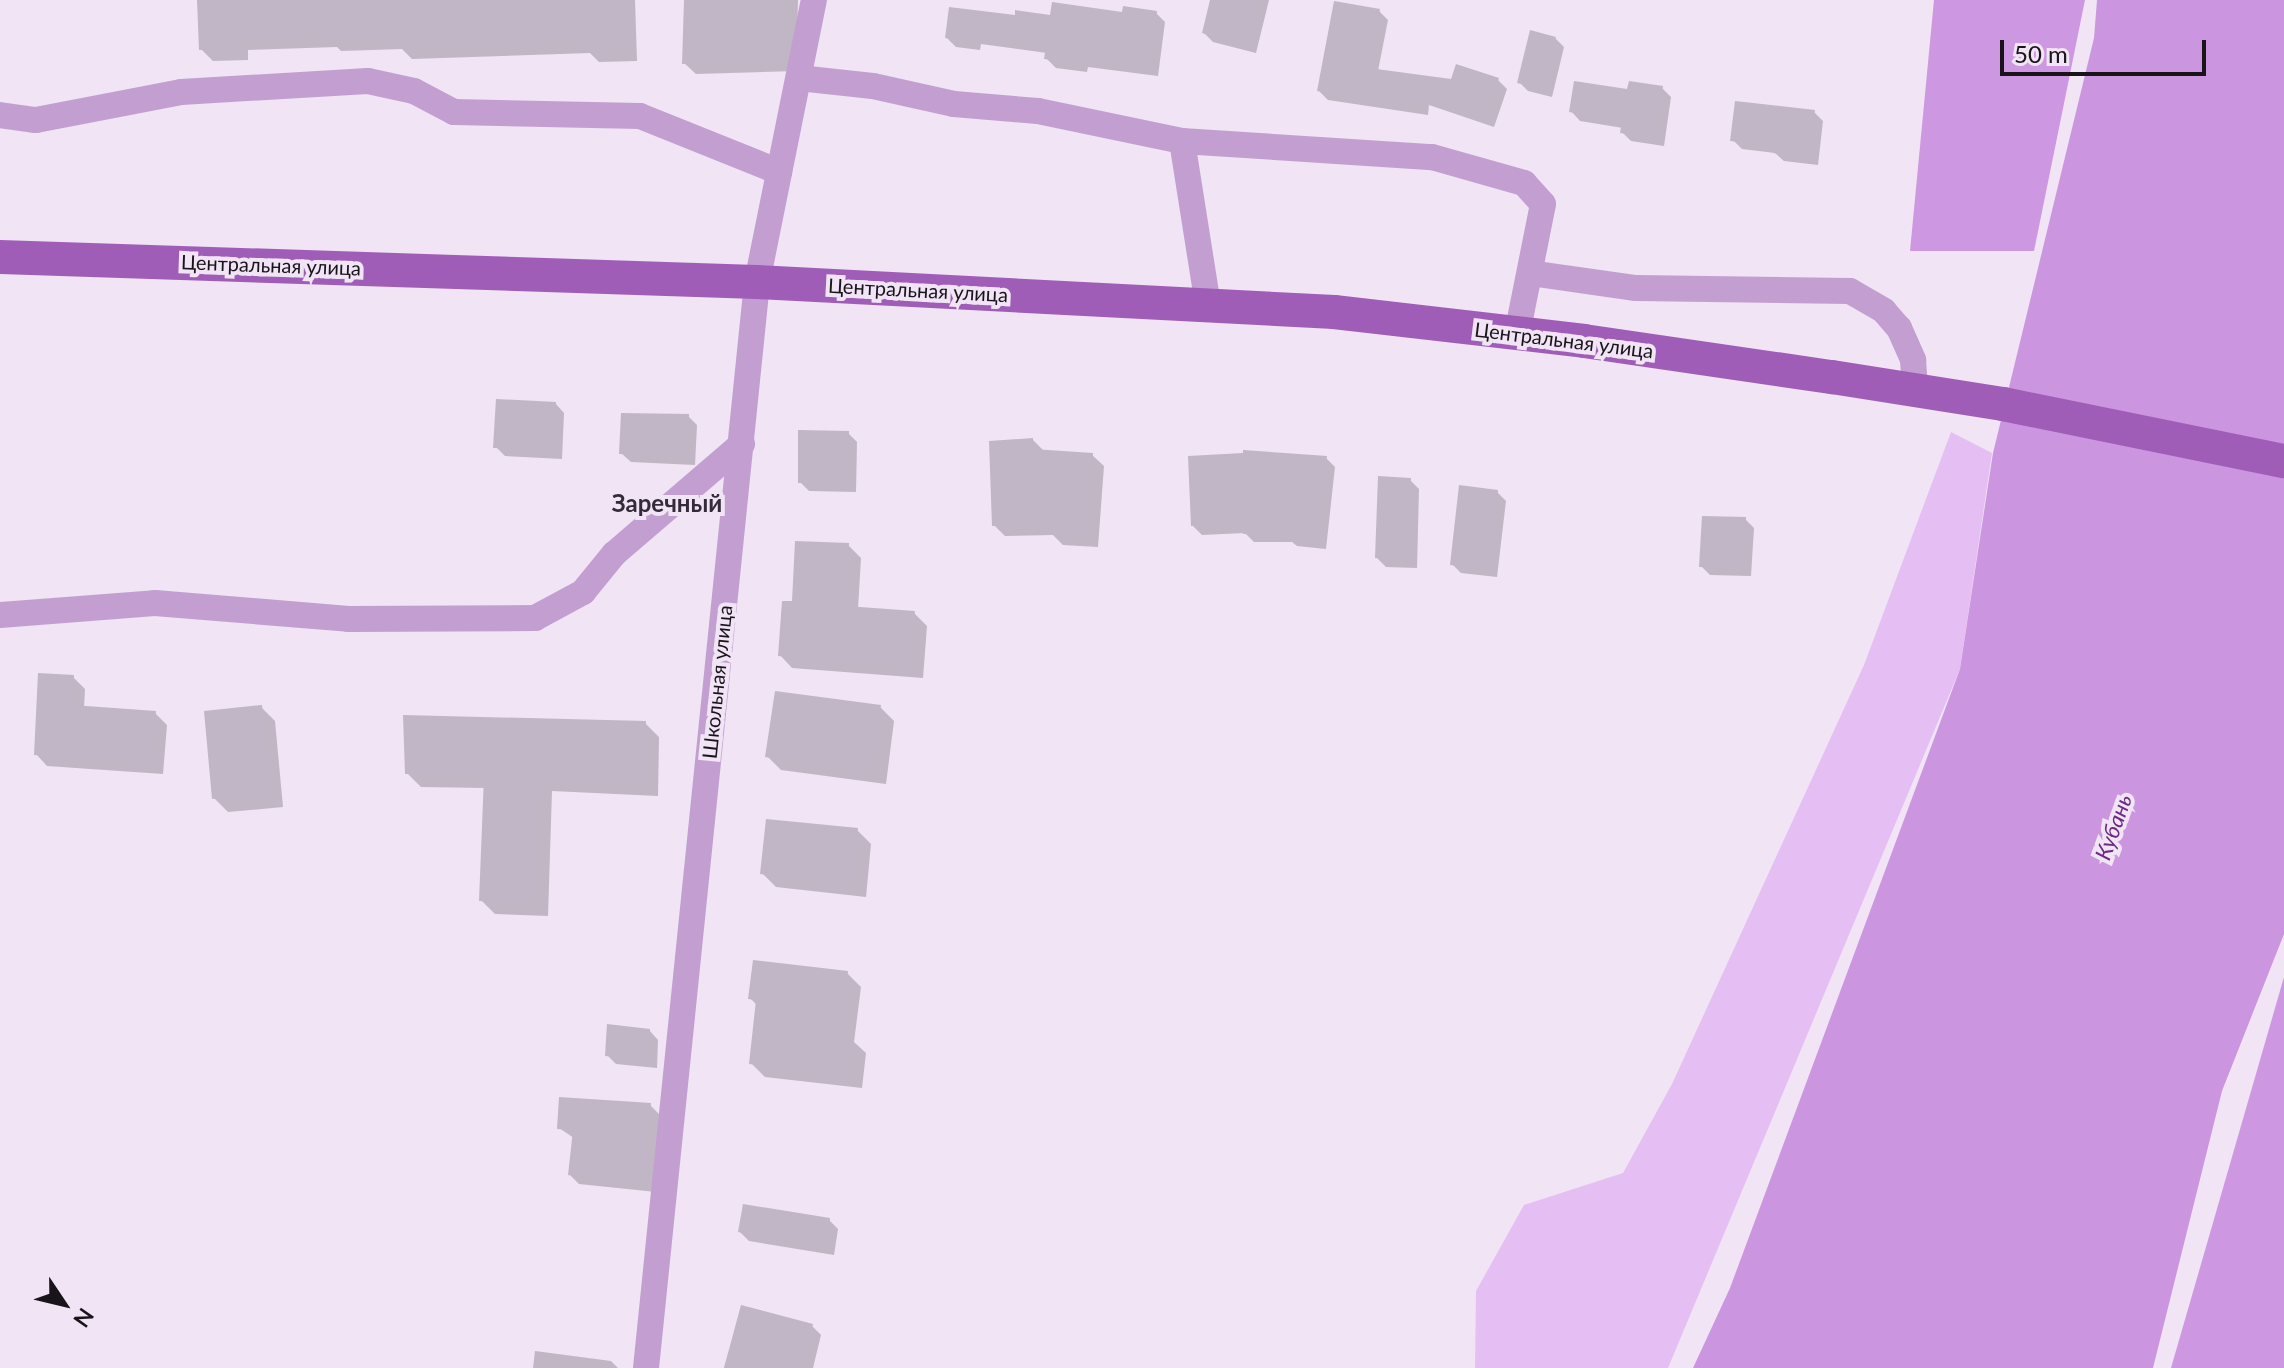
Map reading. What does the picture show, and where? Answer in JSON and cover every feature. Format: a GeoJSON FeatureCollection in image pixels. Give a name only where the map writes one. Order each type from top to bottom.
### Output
{"type":"FeatureCollection","features":[{"type":"Feature","properties":{"kind":"main road","name":"Центральная улица"},"geometry":{"type":"LineString","coordinates":[[0,257],[757,282],[1334,312],[1517,334],[1915,390],[2003,404],[2284,461]]}},
{"type":"Feature","properties":{"kind":"street","name":"Школьная улица"},"geometry":{"type":"LineString","coordinates":[[646,1368],[757,282],[814,0]]}},
{"type":"Feature","properties":{"kind":"street"},"geometry":{"type":"LineString","coordinates":[[799,78],[873,86],[954,104],[1038,111],[1182,141],[1432,157],[1524,183],[1543,204],[1517,334]]}},
{"type":"Feature","properties":{"kind":"street"},"geometry":{"type":"LineString","coordinates":[[0,115],[36,120],[181,92],[368,81],[414,91],[454,112],[640,116],[779,172]]}},
{"type":"Feature","properties":{"kind":"street"},"geometry":{"type":"LineString","coordinates":[[1182,141],[1208,305]]}},
{"type":"Feature","properties":{"kind":"street"},"geometry":{"type":"LineString","coordinates":[[1530,273],[1636,288],[1850,291],[1884,311],[1899,328],[1913,360],[1915,390]]}},
{"type":"Feature","properties":{"kind":"street"},"geometry":{"type":"LineString","coordinates":[[0,615],[155,603],[348,619],[535,618],[583,592],[614,554],[742,444]]}},
{"type":"Feature","properties":{"kind":"shaded area"},"geometry":{"type":"Polygon","coordinates":[[[1934,0],[2085,0],[2034,251],[1910,251],[1934,0]]]}},
{"type":"Feature","properties":{"kind":"shaded area"},"geometry":{"type":"Polygon","coordinates":[[[1951,432],[1992,453],[1960,669],[1668,1368],[1475,1368],[1476,1291],[1524,1205],[1623,1173],[1672,1084],[1864,665],[1951,432]]]}},
{"type":"Feature","properties":{"kind":"shaded area"},"geometry":{"type":"Polygon","coordinates":[[[2284,977],[2284,1368],[2171,1368],[2284,977]]]}},
{"type":"Feature","properties":{"kind":"water","name":"Кубань"},"geometry":{"type":"Polygon","coordinates":[[[2097,0],[2284,0],[2284,934],[2222,1091],[2153,1368],[1693,1368],[1730,1288],[1960,669],[1993,453],[2094,38],[2097,0]]]}},
{"type":"Feature","properties":{"kind":"building"},"geometry":{"type":"Polygon","coordinates":[[[197,0],[624,0],[626,49],[585,50],[584,41],[398,48],[398,37],[327,40],[327,35],[236,39],[236,48],[199,50],[197,0]]]}},
{"type":"Feature","properties":{"kind":"building"},"geometry":{"type":"Polygon","coordinates":[[[684,0],[787,0],[786,60],[682,64],[684,0]]]}},
{"type":"Feature","properties":{"kind":"building"},"geometry":{"type":"Polygon","coordinates":[[[1210,0],[1258,0],[1247,45],[1202,33],[1210,0]]]}},
{"type":"Feature","properties":{"kind":"building"},"geometry":{"type":"Polygon","coordinates":[[[1334,1],[1380,9],[1369,68],[1451,79],[1456,64],[1499,78],[1485,119],[1421,98],[1419,107],[1317,91],[1334,1]]]}},
{"type":"Feature","properties":{"kind":"building"},"geometry":{"type":"Polygon","coordinates":[[[1052,2],[1122,12],[1123,6],[1157,11],[1149,68],[1079,59],[1079,64],[1044,59],[1046,46],[972,36],[972,42],[945,38],[949,7],[1015,15],[1015,10],[1050,15],[1052,2]]]}},
{"type":"Feature","properties":{"kind":"building"},"geometry":{"type":"Polygon","coordinates":[[[1530,30],[1556,37],[1543,89],[1517,83],[1530,30]]]}},
{"type":"Feature","properties":{"kind":"building"},"geometry":{"type":"Polygon","coordinates":[[[1574,81],[1627,89],[1629,81],[1663,86],[1655,138],[1620,133],[1622,121],[1569,112],[1574,81]]]}},
{"type":"Feature","properties":{"kind":"building"},"geometry":{"type":"Polygon","coordinates":[[[1735,101],[1815,110],[1809,157],[1773,153],[1773,146],[1730,141],[1735,101]]]}},
{"type":"Feature","properties":{"kind":"building"},"geometry":{"type":"Polygon","coordinates":[[[496,399],[556,402],[554,450],[493,448],[496,399]]]}},
{"type":"Feature","properties":{"kind":"building"},"geometry":{"type":"Polygon","coordinates":[[[621,413],[689,414],[687,456],[619,454],[621,413]]]}},
{"type":"Feature","properties":{"kind":"building"},"geometry":{"type":"Polygon","coordinates":[[[798,430],[849,431],[847,484],[798,483],[798,430]]]}},
{"type":"Feature","properties":{"kind":"building"},"geometry":{"type":"Polygon","coordinates":[[[1033,438],[1033,449],[1093,453],[1087,536],[1049,534],[1050,523],[992,526],[989,441],[1033,438]]]}},
{"type":"Feature","properties":{"kind":"building"},"geometry":{"type":"Polygon","coordinates":[[[1243,450],[1327,456],[1318,541],[1285,538],[1286,534],[1243,534],[1243,524],[1191,526],[1188,456],[1243,453],[1243,450]]]}},
{"type":"Feature","properties":{"kind":"building"},"geometry":{"type":"Polygon","coordinates":[[[1378,476],[1411,478],[1408,560],[1375,558],[1378,476]]]}},
{"type":"Feature","properties":{"kind":"building"},"geometry":{"type":"Polygon","coordinates":[[[1459,485],[1498,490],[1489,569],[1450,565],[1459,485]]]}},
{"type":"Feature","properties":{"kind":"building"},"geometry":{"type":"Polygon","coordinates":[[[1702,516],[1746,517],[1743,568],[1699,567],[1702,516]]]}},
{"type":"Feature","properties":{"kind":"building"},"geometry":{"type":"Polygon","coordinates":[[[795,541],[849,543],[846,606],[915,611],[910,667],[778,656],[782,601],[792,601],[795,541]]]}},
{"type":"Feature","properties":{"kind":"building"},"geometry":{"type":"Polygon","coordinates":[[[38,673],[74,675],[72,705],[156,711],[152,764],[34,755],[38,673]]]}},
{"type":"Feature","properties":{"kind":"building"},"geometry":{"type":"Polygon","coordinates":[[[775,691],[881,705],[872,771],[765,757],[775,691]]]}},
{"type":"Feature","properties":{"kind":"building"},"geometry":{"type":"Polygon","coordinates":[[[262,705],[270,793],[212,799],[204,711],[262,705]]]}},
{"type":"Feature","properties":{"kind":"building"},"geometry":{"type":"Polygon","coordinates":[[[403,715],[646,721],[645,783],[539,778],[535,903],[479,901],[484,776],[405,774],[403,715]]]}},
{"type":"Feature","properties":{"kind":"building"},"geometry":{"type":"Polygon","coordinates":[[[766,819],[858,828],[852,884],[760,874],[766,819]]]}},
{"type":"Feature","properties":{"kind":"building"},"geometry":{"type":"Polygon","coordinates":[[[753,960],[848,971],[840,1036],[853,1037],[848,1075],[749,1064],[756,1000],[748,999],[753,960]]]}},
{"type":"Feature","properties":{"kind":"building"},"geometry":{"type":"Polygon","coordinates":[[[607,1024],[650,1029],[649,1060],[605,1056],[607,1024]]]}},
{"type":"Feature","properties":{"kind":"building"},"geometry":{"type":"Polygon","coordinates":[[[559,1097],[651,1103],[647,1184],[568,1175],[573,1130],[557,1129],[559,1097]]]}},
{"type":"Feature","properties":{"kind":"building"},"geometry":{"type":"Polygon","coordinates":[[[743,1204],[830,1218],[826,1247],[738,1232],[743,1204]]]}},
{"type":"Feature","properties":{"kind":"building"},"geometry":{"type":"Polygon","coordinates":[[[741,1305],[813,1324],[802,1368],[724,1368],[741,1305]]]}},
{"type":"Feature","properties":{"kind":"district","name":"Заречный"},"geometry":{"type":"Point","coordinates":[667,503]}}]}
